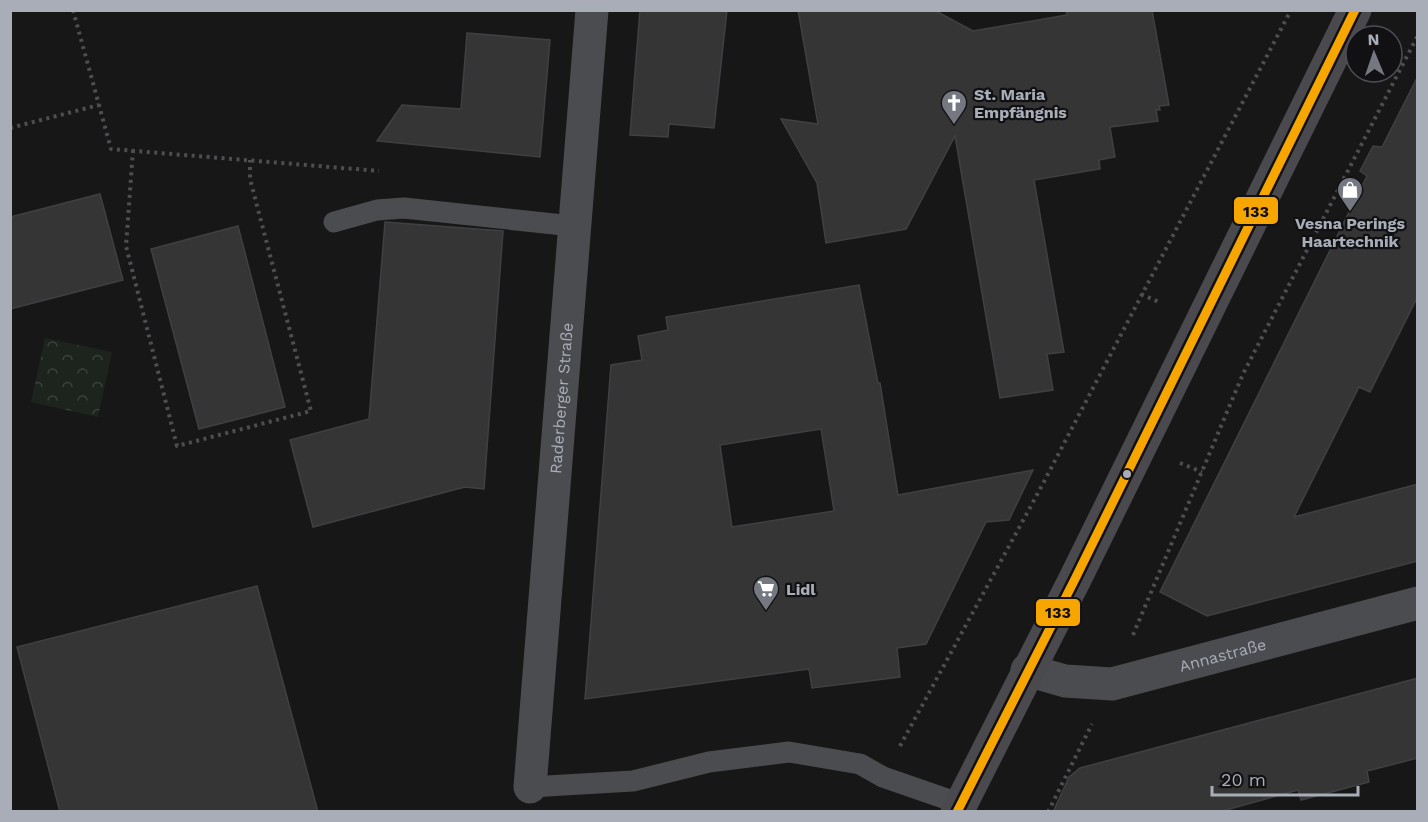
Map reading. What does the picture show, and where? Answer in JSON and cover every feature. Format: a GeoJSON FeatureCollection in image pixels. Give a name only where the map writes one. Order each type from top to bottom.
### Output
{"type":"FeatureCollection","features":[{"type":"Feature","properties":{"kind":"street","name":"Raderberger Straße"},"geometry":{"type":"LineString","coordinates":[[530,787],[592,10]]}},
{"type":"Feature","properties":{"kind":"street"},"geometry":{"type":"LineString","coordinates":[[959,808],[1076,577],[1355,10]]}},
{"type":"Feature","properties":{"kind":"street","name":"Annastraße"},"geometry":{"type":"LineString","coordinates":[[1027,670],[1065,681],[1112,684],[1418,603]]}},
{"type":"Feature","properties":{"kind":"lane"},"geometry":{"type":"LineString","coordinates":[[334,222],[376,210],[404,208],[573,226]]}},
{"type":"Feature","properties":{"kind":"lane"},"geometry":{"type":"LineString","coordinates":[[530,787],[633,781],[709,762],[789,752],[860,764],[883,777],[959,808]]}},
{"type":"Feature","properties":{"kind":"path"},"geometry":{"type":"LineString","coordinates":[[73,10],[111,149],[390,172]]}},
{"type":"Feature","properties":{"kind":"path"},"geometry":{"type":"LineString","coordinates":[[883,777],[1038,493],[1291,10]]}},
{"type":"Feature","properties":{"kind":"path"},"geometry":{"type":"LineString","coordinates":[[1048,812],[1112,684],[1243,374],[1418,35]]}},
{"type":"Feature","properties":{"kind":"path"},"geometry":{"type":"LineString","coordinates":[[10,129],[99,105]]}},
{"type":"Feature","properties":{"kind":"path"},"geometry":{"type":"LineString","coordinates":[[133,150],[126,246],[177,446],[311,411],[250,179],[250,160]]}},
{"type":"Feature","properties":{"kind":"path"},"geometry":{"type":"LineString","coordinates":[[1141,294],[1161,303]]}},
{"type":"Feature","properties":{"kind":"path"},"geometry":{"type":"LineString","coordinates":[[1179,463],[1202,472]]}},
{"type":"Feature","properties":{"kind":"green space"},"geometry":{"type":"Polygon","coordinates":[[[45,338],[112,352],[98,417],[31,402],[45,338]]]}},
{"type":"Feature","properties":{"kind":"building"},"geometry":{"type":"Polygon","coordinates":[[[640,10],[727,10],[714,128],[669,124],[668,137],[630,135],[640,10]]]}},
{"type":"Feature","properties":{"kind":"building","name":"St. Maria Empfängnis"},"geometry":{"type":"Polygon","coordinates":[[[798,10],[934,10],[973,31],[1067,15],[1066,10],[1152,10],[1169,105],[1159,106],[1160,110],[1156,110],[1158,121],[1110,127],[1115,157],[1099,160],[1100,169],[1034,180],[1064,352],[1047,354],[1053,390],[1000,398],[955,136],[906,229],[826,243],[817,183],[781,119],[818,124],[798,10]]]}},
{"type":"Feature","properties":{"kind":"building"},"geometry":{"type":"Polygon","coordinates":[[[467,33],[550,40],[540,157],[377,141],[402,105],[461,109],[467,33]]]}},
{"type":"Feature","properties":{"kind":"building"},"geometry":{"type":"Polygon","coordinates":[[[1418,76],[1418,296],[1370,392],[1359,387],[1294,517],[1418,484],[1418,561],[1207,616],[1160,592],[1367,176],[1360,171],[1373,146],[1382,147],[1418,76]]]}},
{"type":"Feature","properties":{"kind":"building"},"geometry":{"type":"Polygon","coordinates":[[[100,194],[123,280],[10,309],[10,217],[100,194]]]}},
{"type":"Feature","properties":{"kind":"building"},"geometry":{"type":"Polygon","coordinates":[[[385,222],[503,231],[484,489],[465,487],[313,527],[290,440],[369,419],[385,222]]]}},
{"type":"Feature","properties":{"kind":"building"},"geometry":{"type":"Polygon","coordinates":[[[238,226],[285,407],[199,429],[151,249],[238,226]]]}},
{"type":"Feature","properties":{"kind":"building"},"geometry":{"type":"Polygon","coordinates":[[[859,285],[878,383],[880,383],[898,495],[1033,470],[1009,520],[986,522],[926,644],[897,648],[900,677],[812,688],[809,669],[585,699],[611,365],[642,360],[638,336],[668,330],[666,317],[859,285]],[[821,429],[720,445],[732,527],[834,511],[821,429]]]}},
{"type":"Feature","properties":{"kind":"building"},"geometry":{"type":"Polygon","coordinates":[[[257,586],[318,812],[60,812],[17,647],[257,586]]]}},
{"type":"Feature","properties":{"kind":"building"},"geometry":{"type":"Polygon","coordinates":[[[1418,678],[1418,758],[1367,771],[1369,782],[1301,800],[1298,790],[1219,812],[1053,812],[1069,777],[1080,768],[1418,678]]]}},
{"type":"Feature","properties":{"kind":"transit line","name":"133"},"geometry":{"type":"LineString","coordinates":[[957,812],[1076,577],[1355,10]]}},
{"type":"Feature","properties":{"kind":"place","name":"St. Maria Empfängnis"},"geometry":{"type":"Point","coordinates":[954,126]}},
{"type":"Feature","properties":{"kind":"place","name":"Vesna Perings Haartechnik"},"geometry":{"type":"Point","coordinates":[1350,213]}},
{"type":"Feature","properties":{"kind":"place","name":"Lidl"},"geometry":{"type":"Point","coordinates":[766,612]}}]}
